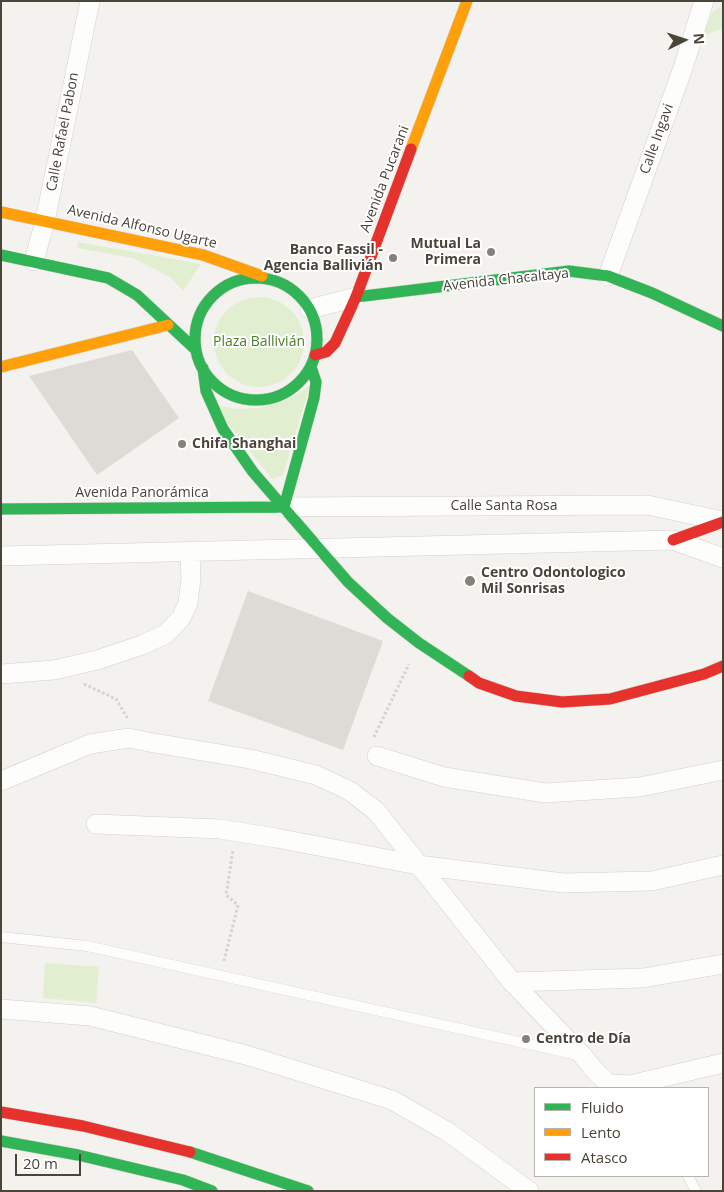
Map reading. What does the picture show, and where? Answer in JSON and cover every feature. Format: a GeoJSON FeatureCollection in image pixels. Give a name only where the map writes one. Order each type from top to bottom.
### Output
{"type":"FeatureCollection","features":[{"type":"Feature","properties":{"kind":"main road","name":"Avenida Pucarani"},"geometry":{"type":"LineString","coordinates":[[315,355],[326,352],[335,343],[356,297],[467,1]]}},
{"type":"Feature","properties":{"kind":"main road","name":"Avenida Alfonso Ugarte"},"geometry":{"type":"LineString","coordinates":[[1,212],[203,255],[273,280]]}},
{"type":"Feature","properties":{"kind":"main road"},"geometry":{"type":"LineString","coordinates":[[1,255],[108,278],[137,295],[196,350]]}},
{"type":"Feature","properties":{"kind":"main road","name":"Avenida Chacaltaya"},"geometry":{"type":"LineString","coordinates":[[356,297],[569,271],[608,276],[652,293],[723,326]]}},
{"type":"Feature","properties":{"kind":"main road"},"geometry":{"type":"LineString","coordinates":[[262,278],[273,280],[284,284],[294,291],[310,308],[317,331],[318,343],[315,355],[305,377],[286,393],[258,400],[240,398],[228,394],[218,387],[203,368],[196,350],[196,334],[200,317],[204,307],[211,298],[229,284],[245,279],[262,278]]}},
{"type":"Feature","properties":{"kind":"main road"},"geometry":{"type":"LineString","coordinates":[[1,367],[168,325]]}},
{"type":"Feature","properties":{"kind":"main road"},"geometry":{"type":"LineString","coordinates":[[284,507],[314,398],[316,382],[311,367]]}},
{"type":"Feature","properties":{"kind":"main road"},"geometry":{"type":"LineString","coordinates":[[203,368],[206,391],[223,430],[253,472],[318,548],[348,582],[388,618],[419,643],[479,683],[516,696],[562,702],[610,699],[704,674],[723,666]]}},
{"type":"Feature","properties":{"kind":"main road","name":"Avenida Panorámica"},"geometry":{"type":"LineString","coordinates":[[1,509],[284,507]]}},
{"type":"Feature","properties":{"kind":"main road","name":"Calle Santa Rosa"},"geometry":{"type":"LineString","coordinates":[[673,540],[723,521]]}},
{"type":"Feature","properties":{"kind":"main road"},"geometry":{"type":"LineString","coordinates":[[1,1112],[83,1126],[190,1152],[308,1191]]}},
{"type":"Feature","properties":{"kind":"main road"},"geometry":{"type":"LineString","coordinates":[[1,1142],[78,1155],[183,1180],[212,1191]]}},
{"type":"Feature","properties":{"kind":"street","name":"Calle Rafael Pabon"},"geometry":{"type":"LineString","coordinates":[[34,262],[45,221],[90,1]]}},
{"type":"Feature","properties":{"kind":"street","name":"Calle Ingavi"},"geometry":{"type":"LineString","coordinates":[[608,276],[683,68],[704,1]]}},
{"type":"Feature","properties":{"kind":"street","name":"Avenida Chacaltaya"},"geometry":{"type":"LineString","coordinates":[[310,308],[356,297]]}},
{"type":"Feature","properties":{"kind":"street","name":"Calle Santa Rosa"},"geometry":{"type":"LineString","coordinates":[[284,507],[647,505],[723,521]]}},
{"type":"Feature","properties":{"kind":"street","name":"Calle Santa Rosa"},"geometry":{"type":"LineString","coordinates":[[1,556],[673,540]]}},
{"type":"Feature","properties":{"kind":"street"},"geometry":{"type":"LineString","coordinates":[[673,540],[723,558]]}},
{"type":"Feature","properties":{"kind":"street"},"geometry":{"type":"LineString","coordinates":[[1,674],[54,670],[97,660],[142,645],[166,634],[181,618],[188,602],[191,579],[190,551]]}},
{"type":"Feature","properties":{"kind":"street"},"geometry":{"type":"LineString","coordinates":[[1,781],[90,744],[129,738],[250,759],[316,775],[350,791],[376,811],[512,982],[609,1084],[630,1085],[723,1063]]}},
{"type":"Feature","properties":{"kind":"street"},"geometry":{"type":"LineString","coordinates":[[374,750],[444,777],[546,793],[640,787],[723,770]]}},
{"type":"Feature","properties":{"kind":"street"},"geometry":{"type":"LineString","coordinates":[[96,824],[220,829],[418,865],[563,883],[652,881],[723,865]]}},
{"type":"Feature","properties":{"kind":"street"},"geometry":{"type":"LineString","coordinates":[[512,982],[643,978],[723,964]]}},
{"type":"Feature","properties":{"kind":"street"},"geometry":{"type":"LineString","coordinates":[[1,1009],[90,1016],[246,1055],[392,1100],[448,1132],[530,1191]]}},
{"type":"Feature","properties":{"kind":"lane"},"geometry":{"type":"LineString","coordinates":[[1,937],[87,946],[582,1055]]}},
{"type":"Feature","properties":{"kind":"lane"},"geometry":{"type":"LineString","coordinates":[[689,1177],[696,1191]]}},
{"type":"Feature","properties":{"kind":"path"},"geometry":{"type":"LineString","coordinates":[[374,750],[419,643]]}},
{"type":"Feature","properties":{"kind":"path"},"geometry":{"type":"LineString","coordinates":[[54,670],[116,699],[142,740]]}},
{"type":"Feature","properties":{"kind":"path"},"geometry":{"type":"LineString","coordinates":[[220,976],[238,905],[226,895],[235,832]]}},
{"type":"Feature","properties":{"kind":"green space"},"geometry":{"type":"Polygon","coordinates":[[[719,7],[723,8],[723,28],[703,36],[712,13],[719,7]]]}},
{"type":"Feature","properties":{"kind":"green space"},"geometry":{"type":"Polygon","coordinates":[[[78,242],[201,264],[183,291],[170,277],[133,258],[77,248],[78,242]]]}},
{"type":"Feature","properties":{"kind":"green space","name":"Plaza Ballivián"},"geometry":{"type":"Polygon","coordinates":[[[259,297],[276,301],[291,310],[300,325],[304,342],[300,359],[291,374],[276,383],[259,387],[242,383],[227,374],[218,359],[214,342],[218,325],[227,310],[242,301],[259,297]]]}},
{"type":"Feature","properties":{"kind":"green space"},"geometry":{"type":"Polygon","coordinates":[[[310,386],[283,475],[272,479],[213,404],[236,409],[259,408],[277,404],[310,386]]]}},
{"type":"Feature","properties":{"kind":"green space"},"geometry":{"type":"Polygon","coordinates":[[[45,963],[99,967],[96,1003],[43,998],[45,963]]]}},
{"type":"Feature","properties":{"kind":"building"},"geometry":{"type":"Polygon","coordinates":[[[132,350],[179,418],[97,475],[29,376],[132,350]]]}},
{"type":"Feature","properties":{"kind":"building"},"geometry":{"type":"Polygon","coordinates":[[[248,591],[383,641],[343,750],[208,701],[248,591]]]}},
{"type":"Feature","properties":{"kind":"traffic: fast"},"geometry":{"type":"LineString","coordinates":[[1,255],[108,278],[137,295],[196,350]]}},
{"type":"Feature","properties":{"kind":"traffic: fast"},"geometry":{"type":"LineString","coordinates":[[356,297],[569,271],[608,276],[652,293],[723,326]]}},
{"type":"Feature","properties":{"kind":"traffic: fast"},"geometry":{"type":"LineString","coordinates":[[256,278],[268,279],[279,283],[290,288],[299,296],[307,305],[312,316],[316,327],[317,339],[316,351],[312,362],[307,373],[299,382],[290,390],[279,395],[268,399],[256,400],[244,399],[233,395],[222,390],[213,382],[205,373],[200,362],[196,351],[195,339],[196,327],[200,316],[205,305],[213,296],[222,288],[233,283],[244,279],[256,278]]}},
{"type":"Feature","properties":{"kind":"traffic: fast"},"geometry":{"type":"LineString","coordinates":[[284,507],[314,398],[316,382],[311,367]]}},
{"type":"Feature","properties":{"kind":"traffic: fast"},"geometry":{"type":"LineString","coordinates":[[203,368],[206,391],[223,429],[253,472],[348,582],[387,618],[419,643],[469,676]]}},
{"type":"Feature","properties":{"kind":"traffic: fast"},"geometry":{"type":"LineString","coordinates":[[1,509],[284,507]]}},
{"type":"Feature","properties":{"kind":"traffic: fast"},"geometry":{"type":"LineString","coordinates":[[1,1141],[78,1155],[183,1180],[212,1191]]}},
{"type":"Feature","properties":{"kind":"traffic: fast"},"geometry":{"type":"LineString","coordinates":[[190,1152],[308,1191]]}},
{"type":"Feature","properties":{"kind":"traffic: slow"},"geometry":{"type":"LineString","coordinates":[[411,149],[467,1]]}},
{"type":"Feature","properties":{"kind":"traffic: slow"},"geometry":{"type":"LineString","coordinates":[[1,212],[203,255],[262,276]]}},
{"type":"Feature","properties":{"kind":"traffic: slow"},"geometry":{"type":"LineString","coordinates":[[1,367],[168,325]]}},
{"type":"Feature","properties":{"kind":"traffic: jam"},"geometry":{"type":"LineString","coordinates":[[315,355],[326,352],[335,343],[356,297],[411,149]]}},
{"type":"Feature","properties":{"kind":"traffic: jam"},"geometry":{"type":"LineString","coordinates":[[673,540],[723,522]]}},
{"type":"Feature","properties":{"kind":"traffic: jam"},"geometry":{"type":"LineString","coordinates":[[469,676],[479,683],[516,696],[562,702],[610,699],[704,674],[723,666]]}},
{"type":"Feature","properties":{"kind":"traffic: jam"},"geometry":{"type":"LineString","coordinates":[[1,1112],[83,1126],[190,1152]]}},
{"type":"Feature","properties":{"kind":"place","name":"Mutual La Primera"},"geometry":{"type":"Point","coordinates":[491,252]}},
{"type":"Feature","properties":{"kind":"place","name":"Banco Fassil - Agencia Ballivián"},"geometry":{"type":"Point","coordinates":[393,258]}},
{"type":"Feature","properties":{"kind":"place","name":"Chifa Shanghai"},"geometry":{"type":"Point","coordinates":[182,444]}},
{"type":"Feature","properties":{"kind":"place","name":"Centro Odontologico Mil Sonrisas"},"geometry":{"type":"Point","coordinates":[470,581]}},
{"type":"Feature","properties":{"kind":"place","name":"Centro de Día"},"geometry":{"type":"Point","coordinates":[526,1039]}}]}
